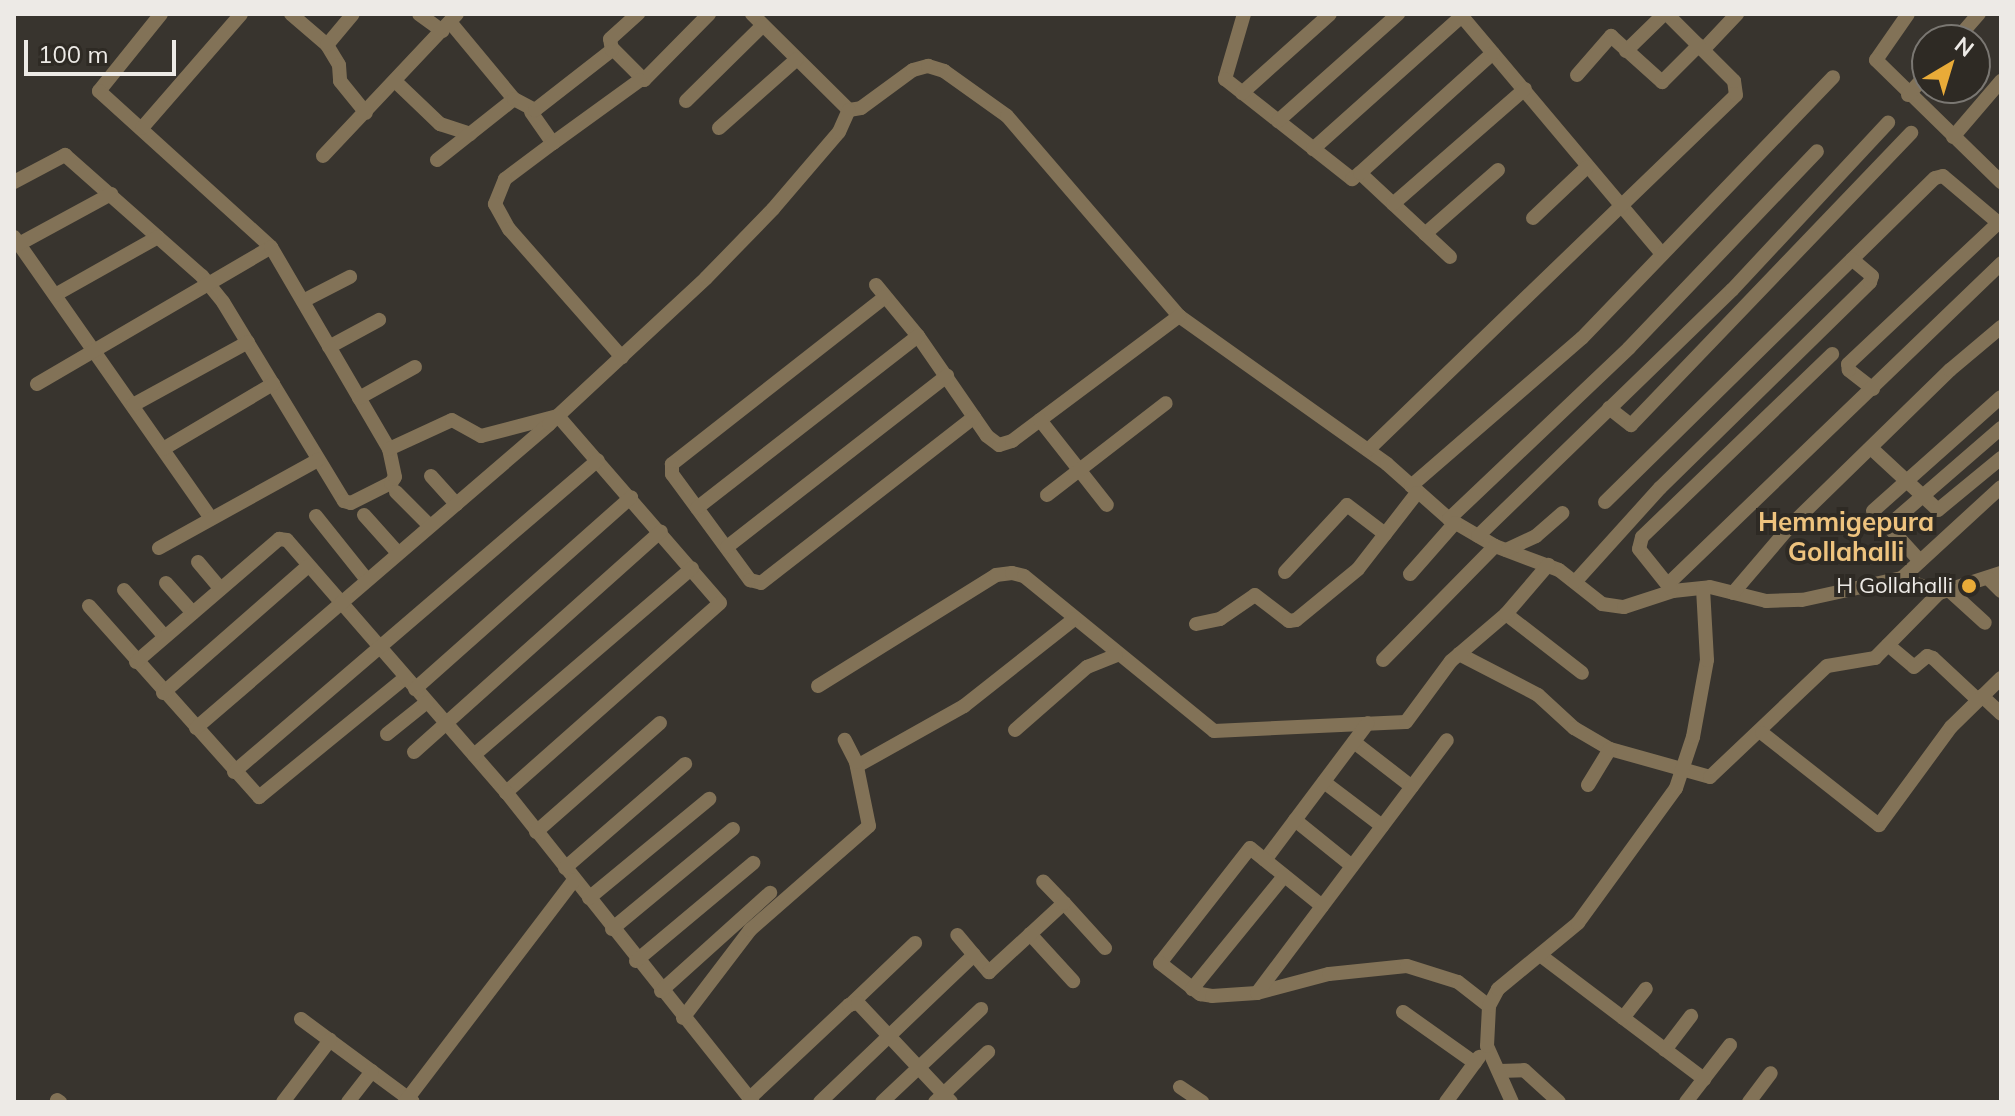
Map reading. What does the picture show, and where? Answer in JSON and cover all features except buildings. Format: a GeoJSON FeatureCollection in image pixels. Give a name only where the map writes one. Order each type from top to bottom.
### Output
{"type":"FeatureCollection","features":[{"type":"Feature","properties":{"kind":"street"},"geometry":{"type":"LineString","coordinates":[[14,182],[65,155],[212,286],[344,501],[351,503],[391,483],[395,477],[389,449],[271,247],[98,88],[161,14]]}},
{"type":"Feature","properties":{"kind":"street"},"geometry":{"type":"LineString","coordinates":[[142,128],[241,14]]}},
{"type":"Feature","properties":{"kind":"street"},"geometry":{"type":"LineString","coordinates":[[291,14],[327,45],[339,65],[340,81],[366,113]]}},
{"type":"Feature","properties":{"kind":"street"},"geometry":{"type":"LineString","coordinates":[[327,45],[353,14]]}},
{"type":"Feature","properties":{"kind":"street"},"geometry":{"type":"LineString","coordinates":[[419,14],[450,22],[514,99],[531,112],[553,143]]}},
{"type":"Feature","properties":{"kind":"street"},"geometry":{"type":"LineString","coordinates":[[638,14],[609,41],[640,80]]}},
{"type":"Feature","properties":{"kind":"street"},"geometry":{"type":"LineString","coordinates":[[622,357],[509,229],[495,204],[505,179],[640,80],[647,79],[709,14]]}},
{"type":"Feature","properties":{"kind":"street"},"geometry":{"type":"LineString","coordinates":[[1244,14],[1225,79],[1352,179],[1493,53]]}},
{"type":"Feature","properties":{"kind":"street"},"geometry":{"type":"LineString","coordinates":[[1239,31],[1259,14]]}},
{"type":"Feature","properties":{"kind":"street"},"geometry":{"type":"LineString","coordinates":[[1242,93],[1330,14]]}},
{"type":"Feature","properties":{"kind":"street"},"geometry":{"type":"LineString","coordinates":[[1278,121],[1398,14]]}},
{"type":"Feature","properties":{"kind":"street"},"geometry":{"type":"LineString","coordinates":[[1368,450],[1738,91],[1668,14],[1626,51]]}},
{"type":"Feature","properties":{"kind":"street"},"geometry":{"type":"LineString","coordinates":[[1577,75],[1611,36],[1662,82],[1737,14]]}},
{"type":"Feature","properties":{"kind":"street"},"geometry":{"type":"LineString","coordinates":[[1908,14],[1876,60],[1908,95],[1999,176]]}},
{"type":"Feature","properties":{"kind":"street"},"geometry":{"type":"LineString","coordinates":[[1313,149],[1461,15],[1662,254]]}},
{"type":"Feature","properties":{"kind":"street"},"geometry":{"type":"LineString","coordinates":[[686,101],[757,19],[849,110]]}},
{"type":"Feature","properties":{"kind":"street"},"geometry":{"type":"LineString","coordinates":[[323,156],[450,22]]}},
{"type":"Feature","properties":{"kind":"street"},"geometry":{"type":"LineString","coordinates":[[531,112],[613,49]]}},
{"type":"Feature","properties":{"kind":"street"},"geometry":{"type":"LineString","coordinates":[[719,128],[797,59]]}},
{"type":"Feature","properties":{"kind":"street"},"geometry":{"type":"LineString","coordinates":[[849,110],[861,108],[913,70],[928,66],[944,71],[1007,116],[1179,316],[1283,395],[1368,450],[1452,521],[1500,548],[1548,565],[1602,604],[1617,608],[1670,587],[2001,263]]}},
{"type":"Feature","properties":{"kind":"street"},"geometry":{"type":"LineString","coordinates":[[1196,624],[1220,619],[1255,595],[1289,621],[1296,620],[1358,569],[1414,490],[1582,338],[1833,77]]}},
{"type":"Feature","properties":{"kind":"street"},"geometry":{"type":"LineString","coordinates":[[1953,137],[2001,81]]}},
{"type":"Feature","properties":{"kind":"street"},"geometry":{"type":"LineString","coordinates":[[396,82],[440,124],[470,134]]}},
{"type":"Feature","properties":{"kind":"street"},"geometry":{"type":"LineString","coordinates":[[1393,204],[1525,89]]}},
{"type":"Feature","properties":{"kind":"street"},"geometry":{"type":"LineString","coordinates":[[1908,95],[1911,92]]}},
{"type":"Feature","properties":{"kind":"street"},"geometry":{"type":"LineString","coordinates":[[437,160],[514,99]]}},
{"type":"Feature","properties":{"kind":"street"},"geometry":{"type":"LineString","coordinates":[[196,728],[558,416],[622,357],[773,209],[839,132],[849,110]]}},
{"type":"Feature","properties":{"kind":"street"},"geometry":{"type":"LineString","coordinates":[[1478,536],[1732,290],[1888,123]]}},
{"type":"Feature","properties":{"kind":"street"},"geometry":{"type":"LineString","coordinates":[[1609,408],[1631,425],[1911,133]]}},
{"type":"Feature","properties":{"kind":"street"},"geometry":{"type":"LineString","coordinates":[[1410,574],[1452,521],[1639,338],[1817,151]]}},
{"type":"Feature","properties":{"kind":"street"},"geometry":{"type":"LineString","coordinates":[[1533,218],[1587,167]]}},
{"type":"Feature","properties":{"kind":"street"},"geometry":{"type":"LineString","coordinates":[[1425,234],[1498,170]]}},
{"type":"Feature","properties":{"kind":"street"},"geometry":{"type":"LineString","coordinates":[[1360,173],[1450,257]]}},
{"type":"Feature","properties":{"kind":"street"},"geometry":{"type":"LineString","coordinates":[[1605,502],[1939,176],[2000,224],[1848,364],[1849,370],[1873,389]]}},
{"type":"Feature","properties":{"kind":"street"},"geometry":{"type":"LineString","coordinates":[[111,194],[16,241],[211,518]]}},
{"type":"Feature","properties":{"kind":"street"},"geometry":{"type":"LineString","coordinates":[[55,295],[158,237]]}},
{"type":"Feature","properties":{"kind":"street"},"geometry":{"type":"LineString","coordinates":[[37,384],[212,286],[271,247]]}},
{"type":"Feature","properties":{"kind":"street"},"geometry":{"type":"LineString","coordinates":[[1575,582],[1660,488],[1870,282],[1872,276],[1852,259]]}},
{"type":"Feature","properties":{"kind":"street"},"geometry":{"type":"LineString","coordinates":[[303,301],[350,277]]}},
{"type":"Feature","properties":{"kind":"street"},"geometry":{"type":"LineString","coordinates":[[974,417],[765,581],[750,580],[672,474],[672,464],[880,291],[918,336],[974,417],[999,445],[1040,420],[1179,316]]}},
{"type":"Feature","properties":{"kind":"street"},"geometry":{"type":"LineString","coordinates":[[329,347],[379,320]]}},
{"type":"Feature","properties":{"kind":"street"},"geometry":{"type":"LineString","coordinates":[[1733,593],[1792,524],[2001,327]]}},
{"type":"Feature","properties":{"kind":"street"},"geometry":{"type":"LineString","coordinates":[[697,508],[918,336]]}},
{"type":"Feature","properties":{"kind":"street"},"geometry":{"type":"LineString","coordinates":[[133,405],[248,342]]}},
{"type":"Feature","properties":{"kind":"street"},"geometry":{"type":"LineString","coordinates":[[1832,354],[1642,537],[1639,549],[1670,587],[1703,588],[1794,601],[1902,578],[1944,592],[1985,623]]}},
{"type":"Feature","properties":{"kind":"street"},"geometry":{"type":"LineString","coordinates":[[359,398],[415,367]]}},
{"type":"Feature","properties":{"kind":"street"},"geometry":{"type":"LineString","coordinates":[[727,547],[947,376]]}},
{"type":"Feature","properties":{"kind":"street"},"geometry":{"type":"LineString","coordinates":[[163,449],[273,384]]}},
{"type":"Feature","properties":{"kind":"street"},"geometry":{"type":"LineString","coordinates":[[1873,511],[2001,397]]}},
{"type":"Feature","properties":{"kind":"street"},"geometry":{"type":"LineString","coordinates":[[1047,495],[1166,403]]}},
{"type":"Feature","properties":{"kind":"street"},"geometry":{"type":"LineString","coordinates":[[389,449],[452,420],[481,436],[558,416]]}},
{"type":"Feature","properties":{"kind":"street"},"geometry":{"type":"LineString","coordinates":[[506,792],[718,605],[719,598],[558,416]]}},
{"type":"Feature","properties":{"kind":"street"},"geometry":{"type":"LineString","coordinates":[[1040,420],[1107,505]]}},
{"type":"Feature","properties":{"kind":"street"},"geometry":{"type":"LineString","coordinates":[[1920,561],[1888,526],[2001,428]]}},
{"type":"Feature","properties":{"kind":"street"},"geometry":{"type":"LineString","coordinates":[[1871,448],[1921,498],[1940,509],[2000,462]]}},
{"type":"Feature","properties":{"kind":"street"},"geometry":{"type":"LineString","coordinates":[[159,548],[318,460]]}},
{"type":"Feature","properties":{"kind":"street"},"geometry":{"type":"LineString","coordinates":[[234,772],[598,460]]}},
{"type":"Feature","properties":{"kind":"street"},"geometry":{"type":"LineString","coordinates":[[1902,578],[1999,489],[1984,472]]}},
{"type":"Feature","properties":{"kind":"street"},"geometry":{"type":"LineString","coordinates":[[431,476],[456,504]]}},
{"type":"Feature","properties":{"kind":"street"},"geometry":{"type":"LineString","coordinates":[[396,492],[430,526]]}},
{"type":"Feature","properties":{"kind":"street"},"geometry":{"type":"LineString","coordinates":[[89,606],[253,794],[264,796],[410,683],[631,497]]}},
{"type":"Feature","properties":{"kind":"street"},"geometry":{"type":"LineString","coordinates":[[1285,572],[1347,505],[1385,534]]}},
{"type":"Feature","properties":{"kind":"street"},"geometry":{"type":"LineString","coordinates":[[1383,660],[1500,548],[1536,536],[1562,513]]}},
{"type":"Feature","properties":{"kind":"street"},"geometry":{"type":"LineString","coordinates":[[364,515],[398,553]]}},
{"type":"Feature","properties":{"kind":"street"},"geometry":{"type":"LineString","coordinates":[[316,516],[367,580]]}},
{"type":"Feature","properties":{"kind":"street"},"geometry":{"type":"LineString","coordinates":[[414,752],[661,531]]}},
{"type":"Feature","properties":{"kind":"street"},"geometry":{"type":"LineString","coordinates":[[136,662],[281,538],[506,792],[636,961],[751,1100],[915,943]]}},
{"type":"Feature","properties":{"kind":"street"},"geometry":{"type":"LineString","coordinates":[[198,562],[221,589]]}},
{"type":"Feature","properties":{"kind":"street"},"geometry":{"type":"LineString","coordinates":[[818,686],[1003,573],[1024,576],[1204,726],[1224,734],[1409,721],[1459,654],[1506,614],[1548,565]]}},
{"type":"Feature","properties":{"kind":"street"},"geometry":{"type":"LineString","coordinates":[[163,693],[308,566]]}},
{"type":"Feature","properties":{"kind":"street"},"geometry":{"type":"LineString","coordinates":[[474,755],[692,568]]}},
{"type":"Feature","properties":{"kind":"street"},"geometry":{"type":"LineString","coordinates":[[1459,654],[1538,695],[1574,728],[1610,749],[1683,773],[1715,775],[1762,733],[1830,663],[1872,660],[1944,592],[1995,576],[2001,591]]}},
{"type":"Feature","properties":{"kind":"street"},"geometry":{"type":"LineString","coordinates":[[166,583],[193,613]]}},
{"type":"Feature","properties":{"kind":"street"},"geometry":{"type":"LineString","coordinates":[[1512,1102],[1487,1046],[1489,1006],[1498,989],[1591,907],[1667,804],[1683,773],[1707,660],[1703,588]]}},
{"type":"Feature","properties":{"kind":"street"},"geometry":{"type":"LineString","coordinates":[[124,590],[165,637]]}},
{"type":"Feature","properties":{"kind":"street"},"geometry":{"type":"LineString","coordinates":[[1506,614],[1582,673]]}},
{"type":"Feature","properties":{"kind":"street"},"geometry":{"type":"LineString","coordinates":[[857,766],[964,706],[1074,619]]}},
{"type":"Feature","properties":{"kind":"street"},"geometry":{"type":"LineString","coordinates":[[1888,645],[1914,667],[1927,656],[1933,658],[2001,714]]}},
{"type":"Feature","properties":{"kind":"street"},"geometry":{"type":"LineString","coordinates":[[1015,730],[1087,667],[1116,655]]}},
{"type":"Feature","properties":{"kind":"street"},"geometry":{"type":"LineString","coordinates":[[1762,733],[1879,825],[1942,740],[2001,678]]}},
{"type":"Feature","properties":{"kind":"street"},"geometry":{"type":"LineString","coordinates":[[387,734],[427,702]]}},
{"type":"Feature","properties":{"kind":"street"},"geometry":{"type":"LineString","coordinates":[[536,832],[660,723]]}},
{"type":"Feature","properties":{"kind":"street"},"geometry":{"type":"LineString","coordinates":[[1265,860],[1368,723]]}},
{"type":"Feature","properties":{"kind":"street"},"geometry":{"type":"LineString","coordinates":[[683,1018],[750,930],[869,826],[857,766],[845,740]]}},
{"type":"Feature","properties":{"kind":"street"},"geometry":{"type":"LineString","coordinates":[[1257,993],[1447,740]]}},
{"type":"Feature","properties":{"kind":"street"},"geometry":{"type":"LineString","coordinates":[[1354,742],[1412,787]]}},
{"type":"Feature","properties":{"kind":"street"},"geometry":{"type":"LineString","coordinates":[[1588,785],[1610,749]]}},
{"type":"Feature","properties":{"kind":"street"},"geometry":{"type":"LineString","coordinates":[[301,1019],[409,1101],[570,874],[685,764]]}},
{"type":"Feature","properties":{"kind":"street"},"geometry":{"type":"LineString","coordinates":[[1324,782],[1382,826]]}},
{"type":"Feature","properties":{"kind":"street"},"geometry":{"type":"LineString","coordinates":[[589,898],[709,799]]}},
{"type":"Feature","properties":{"kind":"street"},"geometry":{"type":"LineString","coordinates":[[1295,820],[1352,866]]}},
{"type":"Feature","properties":{"kind":"street"},"geometry":{"type":"LineString","coordinates":[[612,929],[733,829]]}},
{"type":"Feature","properties":{"kind":"street"},"geometry":{"type":"LineString","coordinates":[[1322,906],[1250,848],[1160,963],[1192,989],[1212,996],[1257,993],[1329,974],[1407,966],[1458,982],[1489,1006]]}},
{"type":"Feature","properties":{"kind":"street"},"geometry":{"type":"LineString","coordinates":[[636,961],[753,863]]}},
{"type":"Feature","properties":{"kind":"street"},"geometry":{"type":"LineString","coordinates":[[1192,989],[1284,876]]}},
{"type":"Feature","properties":{"kind":"street"},"geometry":{"type":"LineString","coordinates":[[1043,881],[1105,948]]}},
{"type":"Feature","properties":{"kind":"street"},"geometry":{"type":"LineString","coordinates":[[661,991],[770,893]]}},
{"type":"Feature","properties":{"kind":"street"},"geometry":{"type":"LineString","coordinates":[[957,935],[989,972],[1064,903]]}},
{"type":"Feature","properties":{"kind":"street"},"geometry":{"type":"LineString","coordinates":[[1030,934],[1073,981]]}},
{"type":"Feature","properties":{"kind":"street"},"geometry":{"type":"LineString","coordinates":[[820,1102],[974,955]]}},
{"type":"Feature","properties":{"kind":"street"},"geometry":{"type":"LineString","coordinates":[[1540,955],[1704,1079]]}},
{"type":"Feature","properties":{"kind":"street"},"geometry":{"type":"LineString","coordinates":[[1623,1018],[1646,989]]}},
{"type":"Feature","properties":{"kind":"street"},"geometry":{"type":"LineString","coordinates":[[849,1005],[862,1004],[943,1099],[988,1052]]}},
{"type":"Feature","properties":{"kind":"street"},"geometry":{"type":"LineString","coordinates":[[882,1102],[981,1009]]}},
{"type":"Feature","properties":{"kind":"street"},"geometry":{"type":"LineString","coordinates":[[1403,1012],[1475,1063]]}},
{"type":"Feature","properties":{"kind":"street"},"geometry":{"type":"LineString","coordinates":[[1665,1050],[1691,1016]]}},
{"type":"Feature","properties":{"kind":"street"},"geometry":{"type":"LineString","coordinates":[[283,1102],[330,1040]]}},
{"type":"Feature","properties":{"kind":"street"},"geometry":{"type":"LineString","coordinates":[[1686,1102],[1730,1045]]}},
{"type":"Feature","properties":{"kind":"street"},"geometry":{"type":"LineString","coordinates":[[1446,1102],[1487,1046]]}},
{"type":"Feature","properties":{"kind":"street"},"geometry":{"type":"LineString","coordinates":[[1500,1071],[1524,1070],[1559,1102]]}},
{"type":"Feature","properties":{"kind":"street"},"geometry":{"type":"LineString","coordinates":[[348,1102],[372,1071]]}},
{"type":"Feature","properties":{"kind":"street"},"geometry":{"type":"LineString","coordinates":[[1749,1102],[1771,1073]]}},
{"type":"Feature","properties":{"kind":"street"},"geometry":{"type":"LineString","coordinates":[[1180,1087],[1207,1099]]}},
{"type":"Feature","properties":{"kind":"place","name":"H Gollahalli"},"geometry":{"type":"Point","coordinates":[1969,586]}},
{"type":"Feature","properties":{"kind":"district","name":"Hemmigepura Gollahalli"},"geometry":{"type":"Point","coordinates":[1846,537]}}]}
